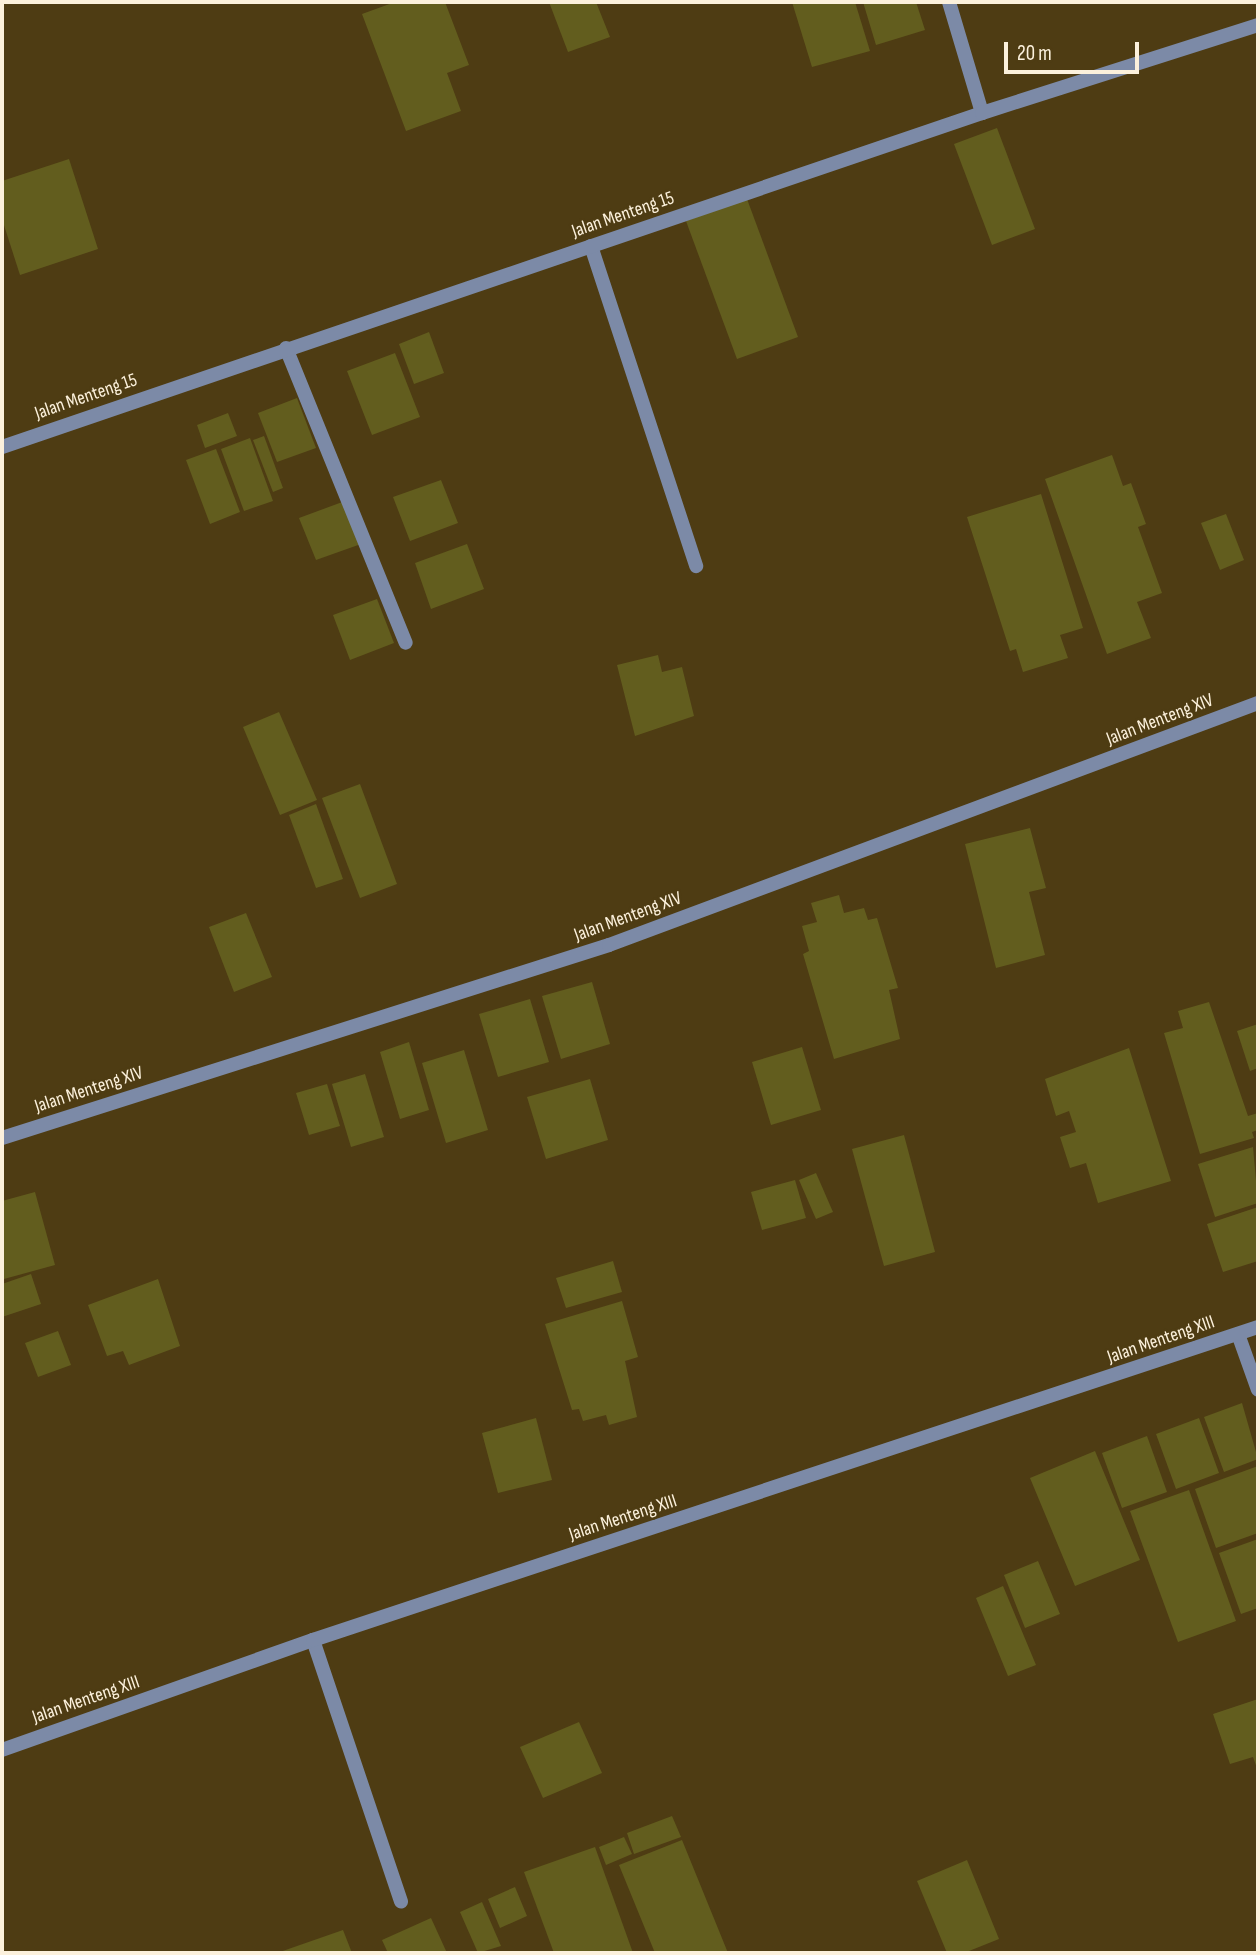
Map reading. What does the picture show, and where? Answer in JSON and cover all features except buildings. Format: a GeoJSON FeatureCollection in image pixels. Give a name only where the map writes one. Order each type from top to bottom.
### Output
{"type":"FeatureCollection","features":[{"type":"Feature","properties":{"kind":"street"},"geometry":{"type":"LineString","coordinates":[[949,2],[982,113]]}},
{"type":"Feature","properties":{"kind":"street","name":"Jalan Menteng 15"},"geometry":{"type":"LineString","coordinates":[[2,447],[982,113],[1258,25]]}},
{"type":"Feature","properties":{"kind":"street"},"geometry":{"type":"LineString","coordinates":[[591,246],[696,566]]}},
{"type":"Feature","properties":{"kind":"street"},"geometry":{"type":"LineString","coordinates":[[286,348],[406,643]]}},
{"type":"Feature","properties":{"kind":"street","name":"Jalan Menteng XIV"},"geometry":{"type":"LineString","coordinates":[[2,1138],[609,945],[1258,703]]}},
{"type":"Feature","properties":{"kind":"street","name":"Jalan Menteng XIII"},"geometry":{"type":"LineString","coordinates":[[2,1750],[313,1640],[1258,1327]]}},
{"type":"Feature","properties":{"kind":"street"},"geometry":{"type":"LineString","coordinates":[[1238,1334],[1258,1390]]}},
{"type":"Feature","properties":{"kind":"street"},"geometry":{"type":"LineString","coordinates":[[313,1640],[401,1902]]}}]}
